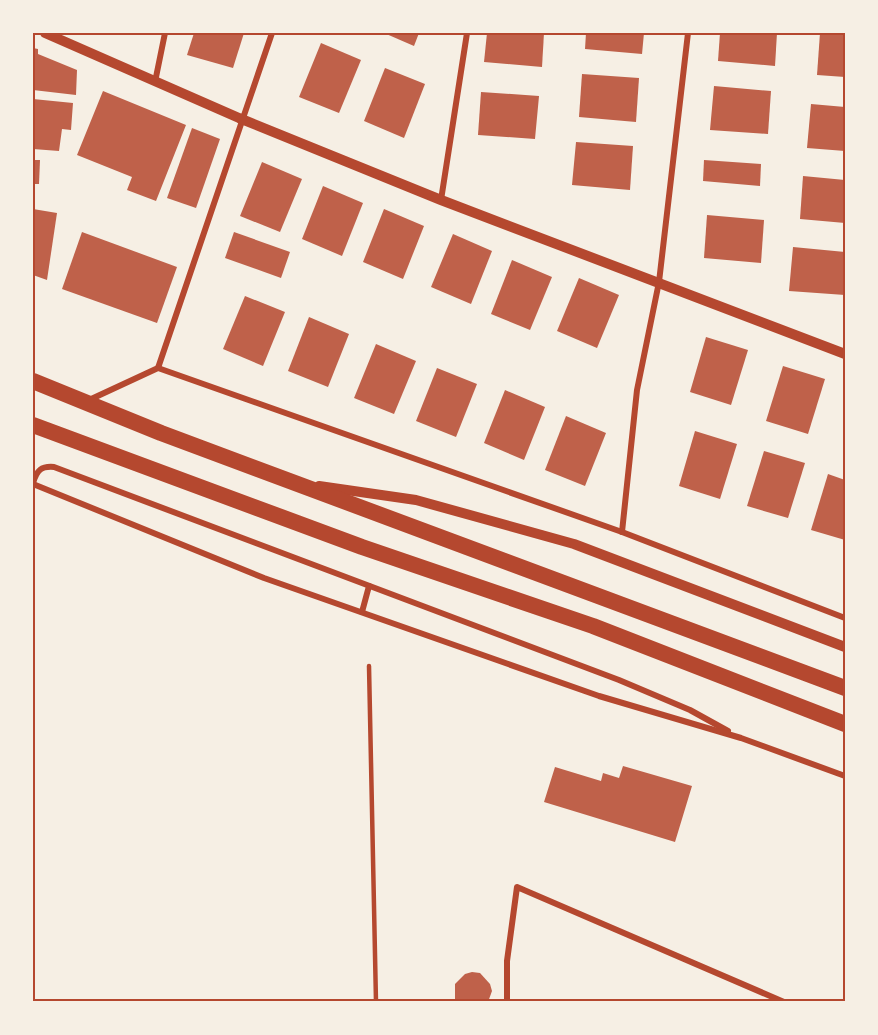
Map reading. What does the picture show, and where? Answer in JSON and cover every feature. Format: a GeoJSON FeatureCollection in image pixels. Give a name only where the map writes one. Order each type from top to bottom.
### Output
{"type":"FeatureCollection","features":[{"type":"Feature","properties":{"kind":"highway"},"geometry":{"type":"LineString","coordinates":[[33,381],[295,483],[845,688]]}},
{"type":"Feature","properties":{"kind":"highway"},"geometry":{"type":"LineString","coordinates":[[33,425],[362,548],[593,626],[845,724]]}},
{"type":"Feature","properties":{"kind":"street"},"geometry":{"type":"LineString","coordinates":[[45,33],[240,119],[441,200],[845,354]]}},
{"type":"Feature","properties":{"kind":"street"},"geometry":{"type":"LineString","coordinates":[[155,82],[165,33]]}},
{"type":"Feature","properties":{"kind":"street"},"geometry":{"type":"LineString","coordinates":[[158,368],[240,119],[272,33]]}},
{"type":"Feature","properties":{"kind":"street"},"geometry":{"type":"LineString","coordinates":[[441,200],[467,33]]}},
{"type":"Feature","properties":{"kind":"street"},"geometry":{"type":"LineString","coordinates":[[622,532],[637,390],[659,282],[688,33]]}},
{"type":"Feature","properties":{"kind":"street"},"geometry":{"type":"LineString","coordinates":[[86,402],[158,368],[622,532],[845,618]]}},
{"type":"Feature","properties":{"kind":"street"},"geometry":{"type":"LineString","coordinates":[[741,738],[646,691],[369,586],[54,467],[43,466],[37,472],[33,483],[264,578],[599,696],[741,738],[845,776]]}},
{"type":"Feature","properties":{"kind":"street"},"geometry":{"type":"LineString","coordinates":[[295,483],[416,500],[528,530],[574,544],[845,647]]}},
{"type":"Feature","properties":{"kind":"street"},"geometry":{"type":"LineString","coordinates":[[362,612],[369,586]]}},
{"type":"Feature","properties":{"kind":"street"},"geometry":{"type":"LineString","coordinates":[[507,1002],[507,961],[517,887],[784,1002]]}},
{"type":"Feature","properties":{"kind":"lane"},"geometry":{"type":"LineString","coordinates":[[369,666],[376,1002]]}},
{"type":"Feature","properties":{"kind":"building"},"geometry":{"type":"Polygon","coordinates":[[[194,33],[244,33],[233,68],[187,55],[194,33]]]}},
{"type":"Feature","properties":{"kind":"building"},"geometry":{"type":"Polygon","coordinates":[[[384,33],[419,33],[414,46],[384,33]]]}},
{"type":"Feature","properties":{"kind":"building"},"geometry":{"type":"Polygon","coordinates":[[[487,33],[544,33],[542,67],[484,62],[487,33]]]}},
{"type":"Feature","properties":{"kind":"building"},"geometry":{"type":"Polygon","coordinates":[[[586,33],[644,33],[642,54],[585,49],[586,33]]]}},
{"type":"Feature","properties":{"kind":"building"},"geometry":{"type":"Polygon","coordinates":[[[720,33],[777,33],[775,66],[718,61],[720,33]]]}},
{"type":"Feature","properties":{"kind":"building"},"geometry":{"type":"Polygon","coordinates":[[[820,33],[845,34],[845,77],[817,75],[820,33]]]}},
{"type":"Feature","properties":{"kind":"building"},"geometry":{"type":"Polygon","coordinates":[[[321,43],[361,60],[339,113],[299,97],[321,43]]]}},
{"type":"Feature","properties":{"kind":"building"},"geometry":{"type":"Polygon","coordinates":[[[33,48],[38,49],[38,54],[77,70],[76,95],[33,90],[33,48]]]}},
{"type":"Feature","properties":{"kind":"building"},"geometry":{"type":"Polygon","coordinates":[[[385,68],[425,84],[404,138],[364,121],[385,68]]]}},
{"type":"Feature","properties":{"kind":"building"},"geometry":{"type":"Polygon","coordinates":[[[582,74],[639,78],[636,122],[579,117],[582,74]]]}},
{"type":"Feature","properties":{"kind":"building"},"geometry":{"type":"Polygon","coordinates":[[[714,86],[771,91],[768,134],[710,130],[714,86]]]}},
{"type":"Feature","properties":{"kind":"building"},"geometry":{"type":"Polygon","coordinates":[[[103,91],[186,125],[156,201],[127,190],[132,177],[77,155],[103,91]]]}},
{"type":"Feature","properties":{"kind":"building"},"geometry":{"type":"Polygon","coordinates":[[[481,92],[539,96],[535,139],[478,135],[481,92]]]}},
{"type":"Feature","properties":{"kind":"building"},"geometry":{"type":"Polygon","coordinates":[[[33,99],[73,103],[71,130],[62,129],[59,151],[33,149],[33,99]]]}},
{"type":"Feature","properties":{"kind":"building"},"geometry":{"type":"Polygon","coordinates":[[[811,104],[845,107],[845,151],[807,148],[811,104]]]}},
{"type":"Feature","properties":{"kind":"building"},"geometry":{"type":"Polygon","coordinates":[[[192,128],[220,139],[196,208],[167,198],[192,128]]]}},
{"type":"Feature","properties":{"kind":"building"},"geometry":{"type":"Polygon","coordinates":[[[576,142],[633,146],[630,190],[572,185],[576,142]]]}},
{"type":"Feature","properties":{"kind":"building"},"geometry":{"type":"Polygon","coordinates":[[[33,160],[40,160],[39,184],[33,184],[33,160]]]}},
{"type":"Feature","properties":{"kind":"building"},"geometry":{"type":"Polygon","coordinates":[[[704,160],[761,164],[760,186],[703,181],[704,160]]]}},
{"type":"Feature","properties":{"kind":"building"},"geometry":{"type":"Polygon","coordinates":[[[262,162],[302,179],[280,232],[240,216],[262,162]]]}},
{"type":"Feature","properties":{"kind":"building"},"geometry":{"type":"Polygon","coordinates":[[[803,176],[845,180],[845,223],[800,219],[803,176]]]}},
{"type":"Feature","properties":{"kind":"building"},"geometry":{"type":"Polygon","coordinates":[[[323,186],[363,203],[342,256],[302,239],[323,186]]]}},
{"type":"Feature","properties":{"kind":"building"},"geometry":{"type":"Polygon","coordinates":[[[33,209],[57,213],[47,280],[33,275],[33,209]]]}},
{"type":"Feature","properties":{"kind":"building"},"geometry":{"type":"Polygon","coordinates":[[[384,209],[424,226],[403,279],[363,262],[384,209]]]}},
{"type":"Feature","properties":{"kind":"building"},"geometry":{"type":"Polygon","coordinates":[[[707,215],[764,220],[761,263],[704,258],[707,215]]]}},
{"type":"Feature","properties":{"kind":"building"},"geometry":{"type":"Polygon","coordinates":[[[82,232],[177,267],[157,323],[62,289],[82,232]]]}},
{"type":"Feature","properties":{"kind":"building"},"geometry":{"type":"Polygon","coordinates":[[[234,232],[290,252],[281,278],[225,258],[234,232]]]}},
{"type":"Feature","properties":{"kind":"building"},"geometry":{"type":"Polygon","coordinates":[[[453,234],[492,251],[471,304],[431,287],[453,234]]]}},
{"type":"Feature","properties":{"kind":"building"},"geometry":{"type":"Polygon","coordinates":[[[793,247],[845,252],[845,295],[789,291],[793,247]]]}},
{"type":"Feature","properties":{"kind":"building"},"geometry":{"type":"Polygon","coordinates":[[[512,260],[552,277],[530,330],[491,314],[512,260]]]}},
{"type":"Feature","properties":{"kind":"building"},"geometry":{"type":"Polygon","coordinates":[[[579,278],[619,295],[597,348],[557,331],[579,278]]]}},
{"type":"Feature","properties":{"kind":"building"},"geometry":{"type":"Polygon","coordinates":[[[245,296],[285,312],[263,366],[223,349],[245,296]]]}},
{"type":"Feature","properties":{"kind":"building"},"geometry":{"type":"Polygon","coordinates":[[[309,317],[349,334],[328,387],[288,371],[309,317]]]}},
{"type":"Feature","properties":{"kind":"building"},"geometry":{"type":"Polygon","coordinates":[[[706,337],[748,350],[731,405],[690,392],[706,337]]]}},
{"type":"Feature","properties":{"kind":"building"},"geometry":{"type":"Polygon","coordinates":[[[376,344],[416,361],[394,414],[354,398],[376,344]]]}},
{"type":"Feature","properties":{"kind":"building"},"geometry":{"type":"Polygon","coordinates":[[[783,366],[825,379],[808,434],[766,421],[783,366]]]}},
{"type":"Feature","properties":{"kind":"building"},"geometry":{"type":"Polygon","coordinates":[[[437,368],[477,384],[456,437],[416,421],[437,368]]]}},
{"type":"Feature","properties":{"kind":"building"},"geometry":{"type":"Polygon","coordinates":[[[505,390],[545,407],[524,460],[484,443],[505,390]]]}},
{"type":"Feature","properties":{"kind":"building"},"geometry":{"type":"Polygon","coordinates":[[[566,416],[606,433],[585,486],[545,470],[566,416]]]}},
{"type":"Feature","properties":{"kind":"building"},"geometry":{"type":"Polygon","coordinates":[[[695,431],[737,444],[720,499],[679,486],[695,431]]]}},
{"type":"Feature","properties":{"kind":"building"},"geometry":{"type":"Polygon","coordinates":[[[764,451],[805,463],[788,518],[747,506],[764,451]]]}},
{"type":"Feature","properties":{"kind":"building"},"geometry":{"type":"Polygon","coordinates":[[[828,474],[845,480],[845,540],[811,530],[828,474]]]}},
{"type":"Feature","properties":{"kind":"building"},"geometry":{"type":"Polygon","coordinates":[[[623,766],[692,786],[675,842],[544,802],[555,767],[601,781],[603,773],[619,778],[623,766]]]}},
{"type":"Feature","properties":{"kind":"building"},"geometry":{"type":"Polygon","coordinates":[[[480,973],[490,984],[492,991],[488,1002],[457,1002],[455,999],[455,984],[465,974],[480,973]]]}}]}
